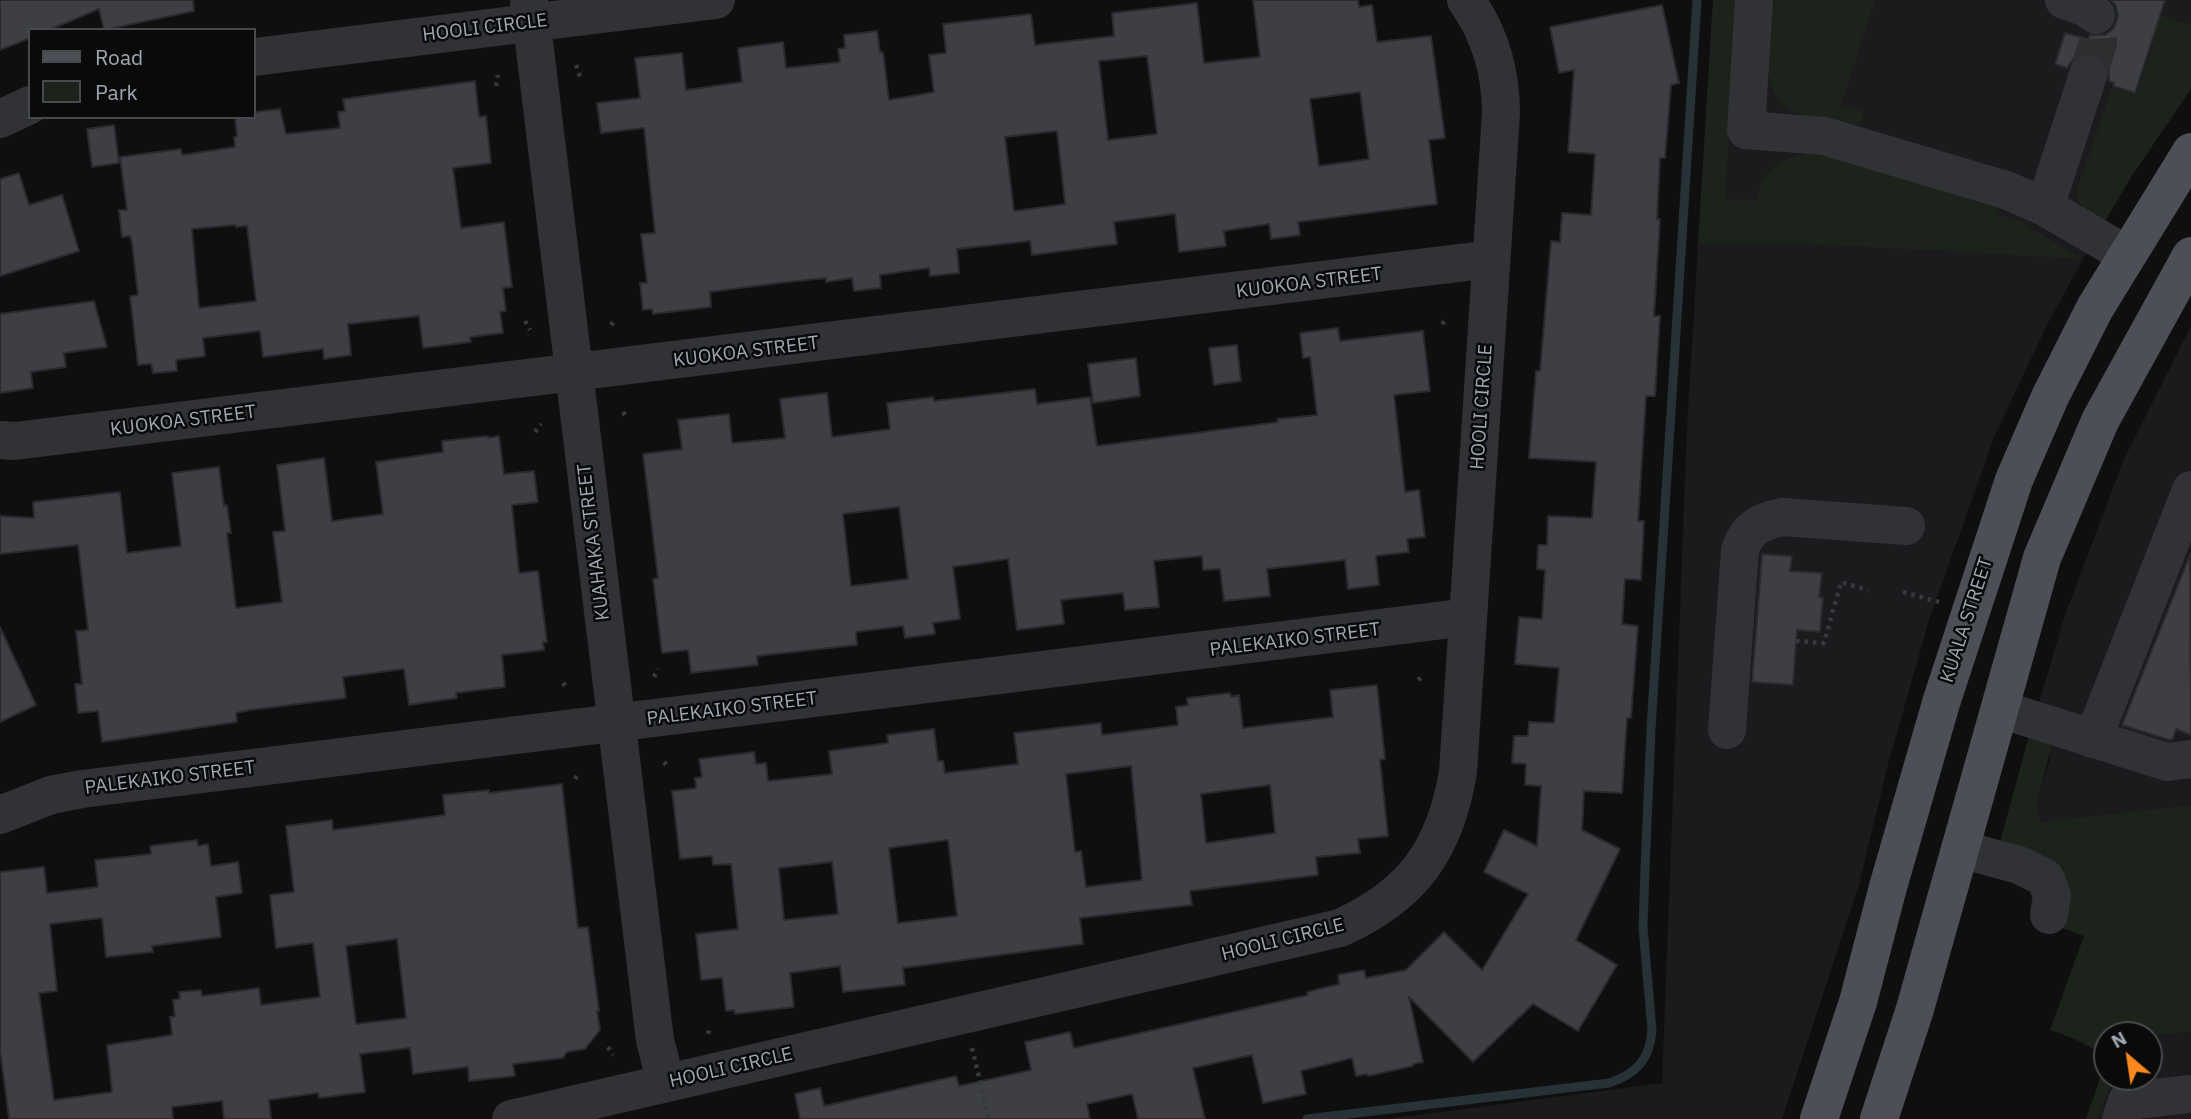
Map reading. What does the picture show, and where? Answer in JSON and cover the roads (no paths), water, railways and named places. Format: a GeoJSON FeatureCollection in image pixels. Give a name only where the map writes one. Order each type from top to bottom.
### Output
{"type":"FeatureCollection","features":[{"type":"Feature","properties":{"kind":"main road","name":"KUALA STREET"},"geometry":{"type":"LineString","coordinates":[[1819,1119],[1858,1002],[1941,703],[2014,480],[2050,397],[2095,309],[2191,152]]}},
{"type":"Feature","properties":{"kind":"main road"},"geometry":{"type":"LineString","coordinates":[[1879,1119],[1915,1009],[2042,558],[2100,421],[2185,278],[2127,254]]}},
{"type":"Feature","properties":{"kind":"street","name":"HOOLI CIRCLE"},"geometry":{"type":"LineString","coordinates":[[256,57],[531,11],[716,0]]}},
{"type":"Feature","properties":{"kind":"street","name":"HOOLI CIRCLE"},"geometry":{"type":"LineString","coordinates":[[511,1119],[1340,928],[1362,918],[1407,884],[1426,861],[1441,836],[1452,807],[1458,772],[1501,95],[1496,63],[1488,39],[1466,0]]}},
{"type":"Feature","properties":{"kind":"street"},"geometry":{"type":"LineString","coordinates":[[1754,0],[1746,130],[1824,136],[2006,190],[2045,207],[2127,254]]}},
{"type":"Feature","properties":{"kind":"street","name":"KUAHAKA STREET"},"geometry":{"type":"LineString","coordinates":[[531,11],[655,1040],[666,1083]]}},
{"type":"Feature","properties":{"kind":"street"},"geometry":{"type":"LineString","coordinates":[[2045,207],[2088,75]]}},
{"type":"Feature","properties":{"kind":"street"},"geometry":{"type":"LineString","coordinates":[[0,119],[28,106]]}},
{"type":"Feature","properties":{"kind":"street","name":"KUOKOA STREET"},"geometry":{"type":"LineString","coordinates":[[0,440],[15,441],[573,373],[1491,258]]}},
{"type":"Feature","properties":{"kind":"street"},"geometry":{"type":"LineString","coordinates":[[2093,739],[2191,490]]}},
{"type":"Feature","properties":{"kind":"street"},"geometry":{"type":"LineString","coordinates":[[1727,730],[1740,550],[1744,538],[1766,520],[1783,517],[1906,526]]}},
{"type":"Feature","properties":{"kind":"street","name":"PALEKAIKO STREET"},"geometry":{"type":"LineString","coordinates":[[0,815],[51,795],[82,789],[1468,617]]}},
{"type":"Feature","properties":{"kind":"street"},"geometry":{"type":"LineString","coordinates":[[2000,709],[2167,762],[2191,759]]}},
{"type":"Feature","properties":{"kind":"street"},"geometry":{"type":"LineString","coordinates":[[1960,849],[2019,865],[2045,878],[2052,895],[2049,915]]}},
{"type":"Feature","properties":{"kind":"street"},"geometry":{"type":"LineString","coordinates":[[2121,1119],[2127,1101],[2191,1094]]}},
{"type":"Feature","properties":{"kind":"waterway"},"geometry":{"type":"LineString","coordinates":[[1307,1119],[1609,1083],[1634,1070],[1645,1058],[1648,1050],[1652,1030],[1643,927],[1651,729],[1697,0]]}},
{"type":"Feature","properties":{"kind":"tunnel"},"geometry":{"type":"LineString","coordinates":[[2088,75],[2098,43],[2096,15]]}}]}
